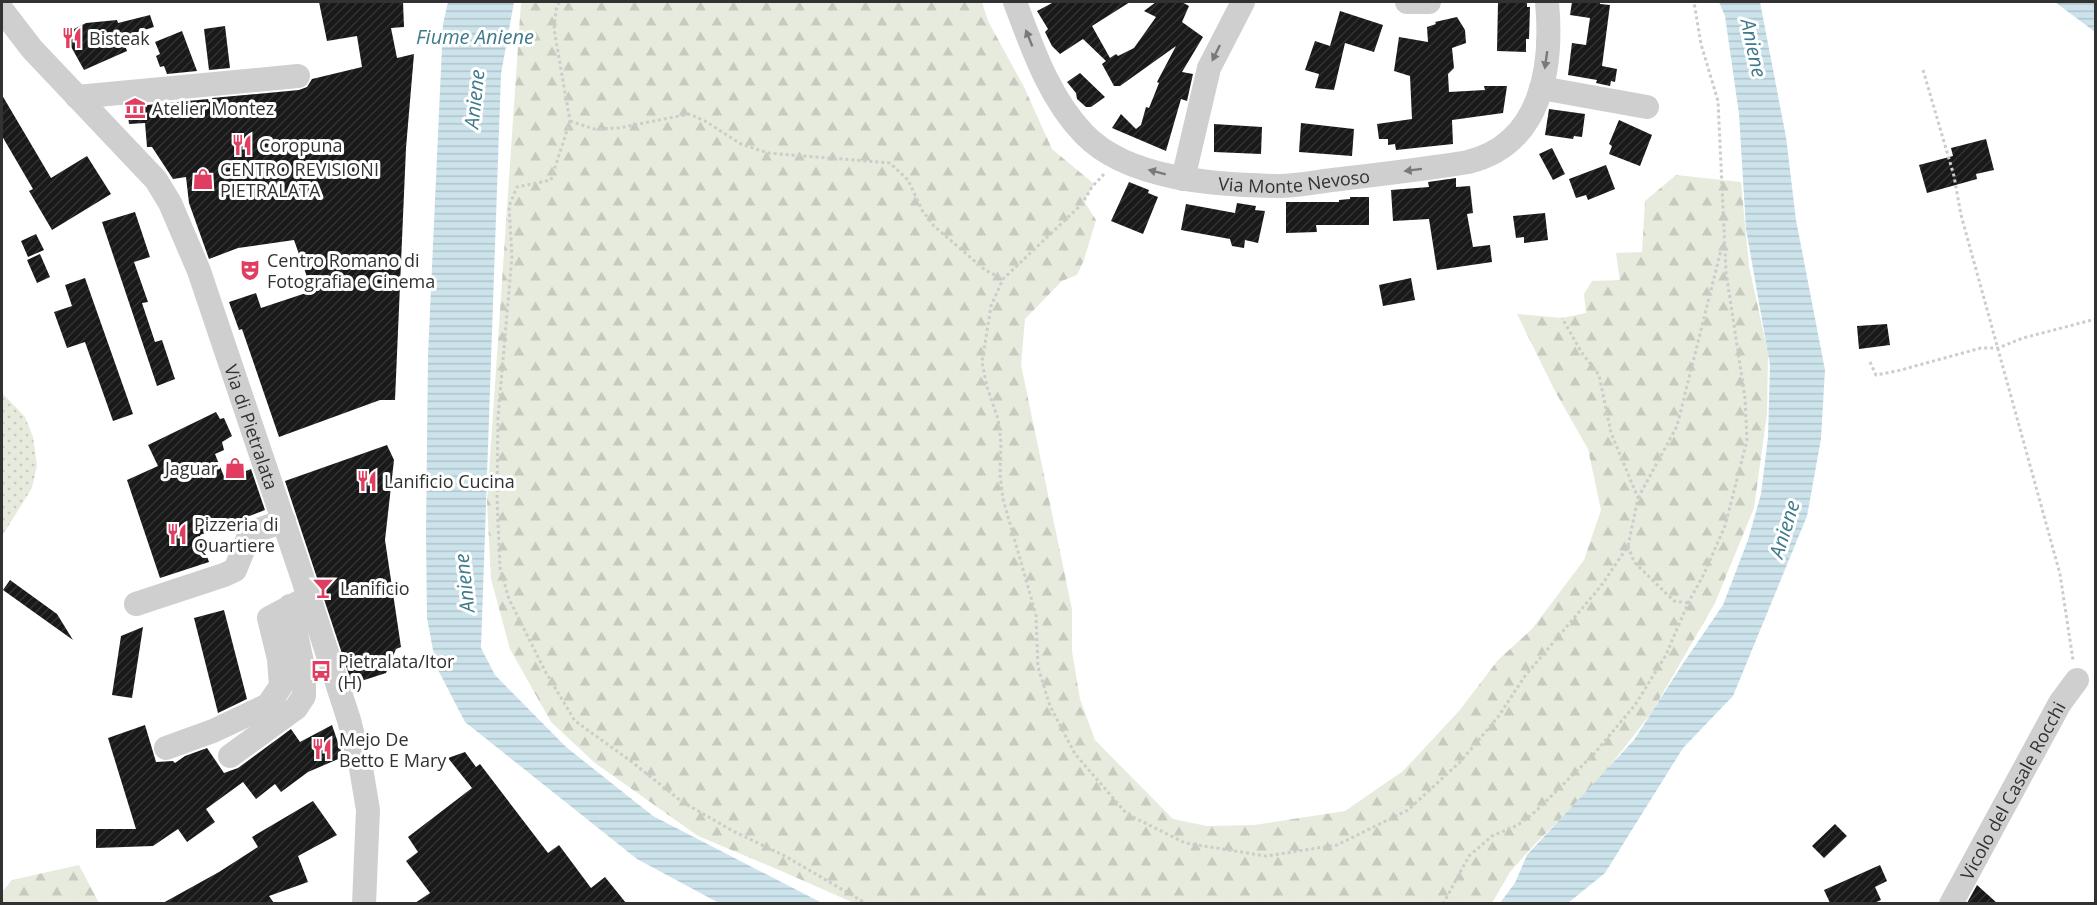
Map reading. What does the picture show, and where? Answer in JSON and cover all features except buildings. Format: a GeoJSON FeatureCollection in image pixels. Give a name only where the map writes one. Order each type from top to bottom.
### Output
{"type":"FeatureCollection","features":[{"type":"Feature","properties":{"kind":"street","name":"Via Monte Nevoso"},"geometry":{"type":"LineString","coordinates":[[1017,2],[1045,75],[1062,106],[1083,134],[1104,151],[1117,159],[1183,178],[1280,186],[1477,160],[1494,153],[1515,138],[1530,116],[1541,88],[1548,45],[1546,2]]}},
{"type":"Feature","properties":{"kind":"street"},"geometry":{"type":"LineString","coordinates":[[1183,178],[1209,68],[1243,2]]}},
{"type":"Feature","properties":{"kind":"street"},"geometry":{"type":"LineString","coordinates":[[1407,2],[1429,2]]}},
{"type":"Feature","properties":{"kind":"street","name":"Via di Pietralata"},"geometry":{"type":"LineString","coordinates":[[2,9],[23,39],[152,176],[170,203],[199,271],[284,521],[300,602],[349,720],[366,797],[369,827],[364,903]]}},
{"type":"Feature","properties":{"kind":"street"},"geometry":{"type":"LineString","coordinates":[[77,97],[298,76]]}},
{"type":"Feature","properties":{"kind":"street"},"geometry":{"type":"LineString","coordinates":[[1541,88],[1647,107]]}},
{"type":"Feature","properties":{"kind":"street"},"geometry":{"type":"LineString","coordinates":[[136,604],[235,570],[250,533],[284,521]]}},
{"type":"Feature","properties":{"kind":"street"},"geometry":{"type":"LineString","coordinates":[[166,748],[268,705],[281,686],[279,659],[269,618],[300,602],[304,696],[296,708],[230,756]]}},
{"type":"Feature","properties":{"kind":"street","name":"Vicolo del Casale Rocchi"},"geometry":{"type":"LineString","coordinates":[[1952,903],[2060,703],[2077,680]]}},
{"type":"Feature","properties":{"kind":"path"},"geometry":{"type":"LineString","coordinates":[[559,2],[554,29],[570,121],[551,180],[517,187],[509,206],[512,256],[498,418],[497,498],[500,568],[509,599],[545,671],[575,721],[681,801],[867,903]]}},
{"type":"Feature","properties":{"kind":"path"},"geometry":{"type":"LineString","coordinates":[[1443,903],[1469,856],[1492,836],[1518,825],[1536,811],[1593,755],[1635,705],[1666,655],[1725,526],[1747,440],[1745,398],[1730,306],[1724,241],[1718,101],[1701,44],[1694,2]]}},
{"type":"Feature","properties":{"kind":"path"},"geometry":{"type":"LineString","coordinates":[[1923,70],[1954,176],[1961,215],[2060,574],[2077,680]]}},
{"type":"Feature","properties":{"kind":"path"},"geometry":{"type":"LineString","coordinates":[[570,121],[594,129],[619,128],[689,114],[705,121],[741,144],[768,153],[890,163],[908,180],[922,210],[934,226],[986,270],[1003,279]]}},
{"type":"Feature","properties":{"kind":"path"},"geometry":{"type":"LineString","coordinates":[[1117,159],[1092,187],[1082,204],[1003,279],[992,306],[982,362],[987,387],[998,419],[1003,499],[1036,615],[1038,667],[1050,706],[1075,754],[1127,814],[1185,843],[1266,856],[1337,845],[1408,810],[1460,762],[1498,717],[1525,676],[1601,586],[1628,546],[1638,498],[1677,426],[1724,241]]}},
{"type":"Feature","properties":{"kind":"path"},"geometry":{"type":"LineString","coordinates":[[1562,318],[1582,353],[1599,375],[1611,433],[1638,498]]}},
{"type":"Feature","properties":{"kind":"path"},"geometry":{"type":"LineString","coordinates":[[1870,362],[1876,375],[1981,348],[1998,348],[2023,338],[2096,319]]}},
{"type":"Feature","properties":{"kind":"path"},"geometry":{"type":"LineString","coordinates":[[1628,546],[1634,562],[1674,601],[1688,603]]}},
{"type":"Feature","properties":{"kind":"green space"},"geometry":{"type":"Polygon","coordinates":[[[521,2],[982,2],[988,21],[1024,87],[1052,149],[1094,184],[1084,201],[1096,220],[1084,260],[1077,275],[1062,281],[1025,319],[1021,365],[1072,609],[1072,651],[1080,699],[1095,740],[1173,819],[1207,826],[1254,825],[1345,811],[1403,771],[1459,711],[1498,660],[1532,629],[1584,560],[1601,510],[1588,449],[1556,393],[1517,314],[1562,318],[1586,313],[1584,294],[1592,281],[1620,280],[1616,253],[1642,252],[1645,201],[1676,175],[1741,182],[1749,266],[1768,353],[1767,414],[1754,508],[1715,603],[1652,712],[1596,784],[1510,872],[1492,903],[854,903],[698,836],[595,763],[551,722],[510,649],[491,579],[487,502],[521,2]]]}},
{"type":"Feature","properties":{"kind":"green space"},"geometry":{"type":"Polygon","coordinates":[[[2,393],[25,417],[33,437],[37,465],[32,488],[2,536],[2,393]]]}},
{"type":"Feature","properties":{"kind":"green space"},"geometry":{"type":"Polygon","coordinates":[[[79,865],[99,903],[2,903],[2,892],[12,880],[79,865]]]}},
{"type":"Feature","properties":{"kind":"water","name":"Fiume Aniene"},"geometry":{"type":"Polygon","coordinates":[[[448,2],[514,2],[501,74],[481,648],[495,675],[566,747],[653,816],[822,903],[719,903],[637,859],[465,722],[436,666],[427,618],[428,355],[443,24],[448,2]]]}},
{"type":"Feature","properties":{"kind":"water","name":"Aniene"},"geometry":{"type":"Polygon","coordinates":[[[1719,2],[1760,2],[1786,137],[1796,220],[1825,370],[1821,439],[1807,516],[1733,696],[1683,748],[1605,873],[1568,903],[1500,903],[1515,883],[1527,855],[1634,740],[1723,605],[1748,540],[1761,494],[1768,437],[1770,365],[1746,229],[1739,114],[1725,16],[1719,2]]]}},
{"type":"Feature","properties":{"kind":"water"},"geometry":{"type":"Polygon","coordinates":[[[2055,2],[2095,2],[2095,32],[2055,2]]]}},
{"type":"Feature","properties":{"kind":"place","name":"Bisteak"},"geometry":{"type":"Point","coordinates":[72,38]}},
{"type":"Feature","properties":{"kind":"place","name":"Atelier Montez"},"geometry":{"type":"Point","coordinates":[135,108]}},
{"type":"Feature","properties":{"kind":"place","name":"Coropuna"},"geometry":{"type":"Point","coordinates":[242,145]}},
{"type":"Feature","properties":{"kind":"place","name":"CENTRO REVISIONI PIETRALATA"},"geometry":{"type":"Point","coordinates":[203,179]}},
{"type":"Feature","properties":{"kind":"place","name":"Centro Romano di Fotografia e Cinema"},"geometry":{"type":"Point","coordinates":[250,270]}},
{"type":"Feature","properties":{"kind":"place","name":"Jaguar"},"geometry":{"type":"Point","coordinates":[235,468]}},
{"type":"Feature","properties":{"kind":"place","name":"Lanificio Cucina"},"geometry":{"type":"Point","coordinates":[367,481]}},
{"type":"Feature","properties":{"kind":"place","name":"Pizzeria di Quartiere"},"geometry":{"type":"Point","coordinates":[177,534]}},
{"type":"Feature","properties":{"kind":"place","name":"Lanificio"},"geometry":{"type":"Point","coordinates":[323,588]}},
{"type":"Feature","properties":{"kind":"place","name":"Pietralata/Itor (H)"},"geometry":{"type":"Point","coordinates":[321,671]}},
{"type":"Feature","properties":{"kind":"place","name":"Mejo De Betto E Mary"},"geometry":{"type":"Point","coordinates":[322,749]}}]}
